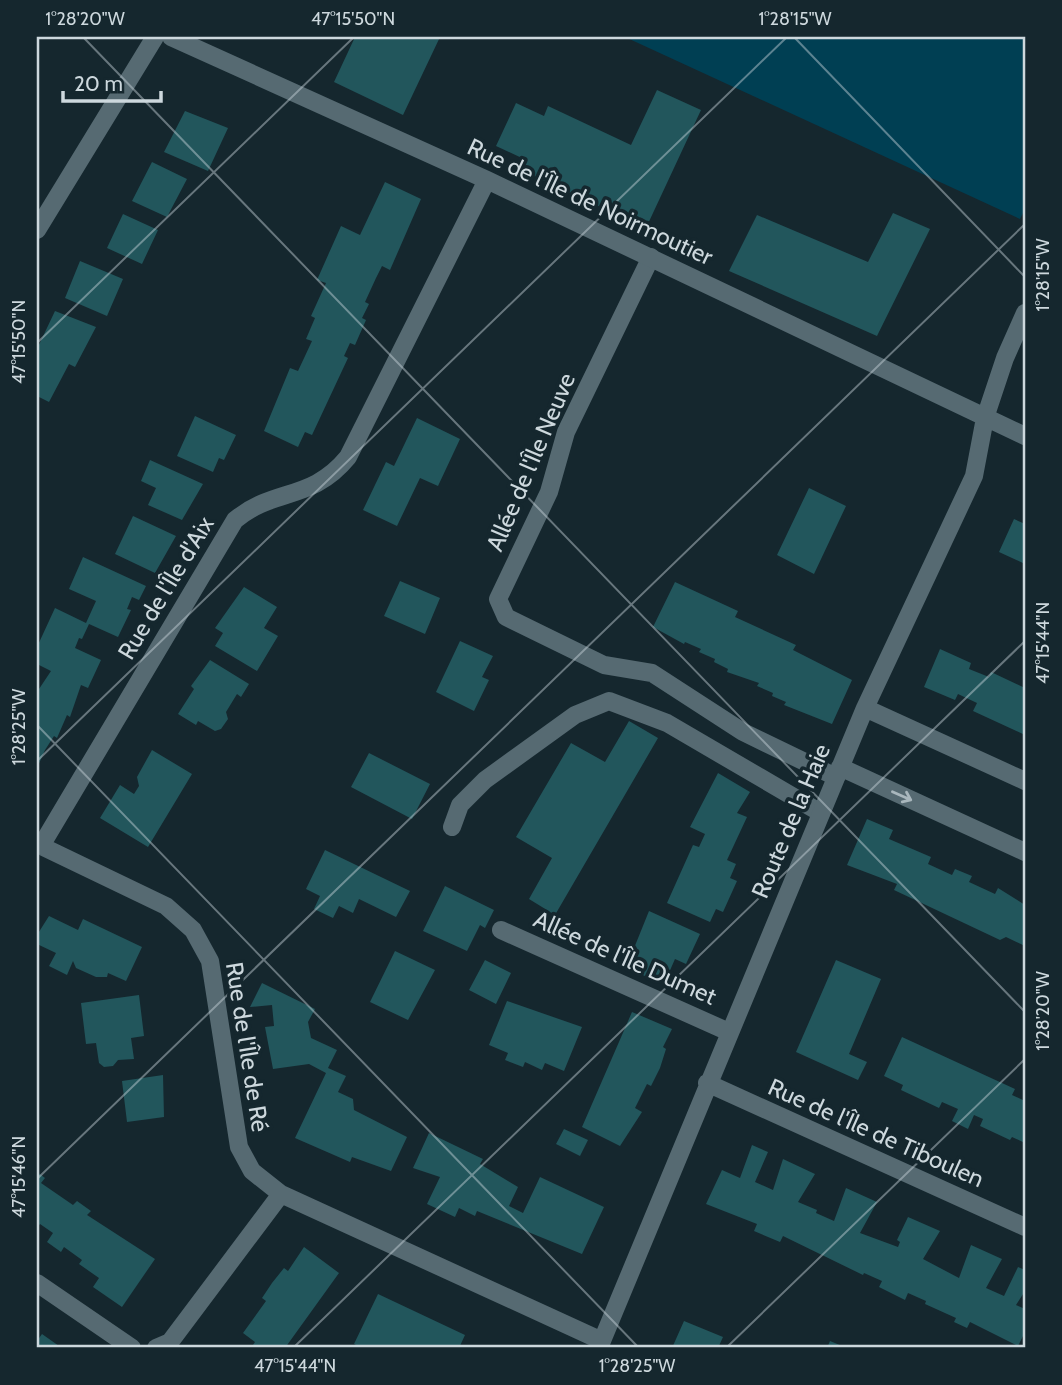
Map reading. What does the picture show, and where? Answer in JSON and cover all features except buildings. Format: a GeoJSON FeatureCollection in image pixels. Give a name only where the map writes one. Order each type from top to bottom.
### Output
{"type":"FeatureCollection","features":[{"type":"Feature","properties":{"kind":"street"},"geometry":{"type":"LineString","coordinates":[[37,230],[155,37]]}},
{"type":"Feature","properties":{"kind":"street","name":"Rue de l'Île de Noirmoutier"},"geometry":{"type":"LineString","coordinates":[[171,37],[651,257],[1025,436]]}},
{"type":"Feature","properties":{"kind":"street","name":"Rue de l'Île d'Aix"},"geometry":{"type":"LineString","coordinates":[[39,845],[235,520],[254,505],[305,491],[333,475],[348,457],[486,180]]}},
{"type":"Feature","properties":{"kind":"street","name":"Allée de l'Île Neuve"},"geometry":{"type":"LineString","coordinates":[[651,257],[566,432],[549,492],[498,599],[506,617],[604,665],[652,673],[743,732],[1025,852]]}},
{"type":"Feature","properties":{"kind":"street","name":"Route de la Haie"},"geometry":{"type":"LineString","coordinates":[[601,1345],[707,1083],[865,708],[974,476],[985,418],[1005,358],[1025,313]]}},
{"type":"Feature","properties":{"kind":"street"},"geometry":{"type":"LineString","coordinates":[[452,827],[460,805],[485,780],[575,715],[608,701],[667,723],[821,813]]}},
{"type":"Feature","properties":{"kind":"street"},"geometry":{"type":"LineString","coordinates":[[865,708],[1025,781]]}},
{"type":"Feature","properties":{"kind":"street","name":"Rue de l'Île de Ré"},"geometry":{"type":"LineString","coordinates":[[39,845],[166,906],[193,930],[210,961],[239,1147],[252,1171],[281,1194],[601,1345]]}},
{"type":"Feature","properties":{"kind":"street","name":"Allée de l'Île Dumet"},"geometry":{"type":"LineString","coordinates":[[501,930],[729,1032]]}},
{"type":"Feature","properties":{"kind":"street","name":"Rue de l'Île de Tiboulen"},"geometry":{"type":"LineString","coordinates":[[707,1083],[1025,1227]]}},
{"type":"Feature","properties":{"kind":"street"},"geometry":{"type":"LineString","coordinates":[[156,1348],[170,1342],[281,1194]]}},
{"type":"Feature","properties":{"kind":"street"},"geometry":{"type":"LineString","coordinates":[[37,1283],[132,1348]]}},
{"type":"Feature","properties":{"kind":"shaded area"},"geometry":{"type":"Polygon","coordinates":[[[625,37],[1025,37],[1025,209],[1020,219],[625,37]]]}}]}
